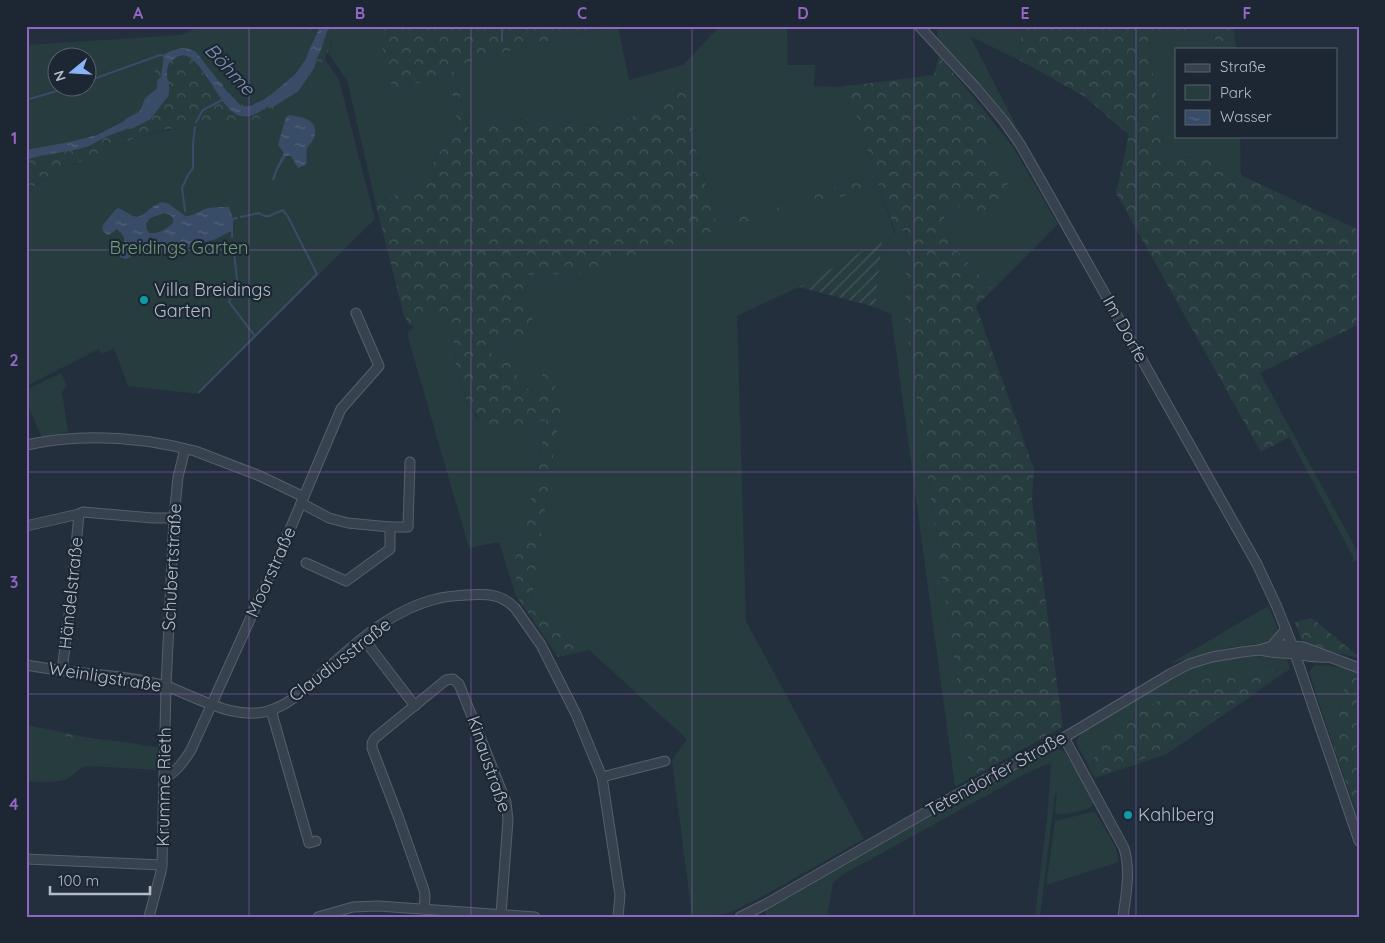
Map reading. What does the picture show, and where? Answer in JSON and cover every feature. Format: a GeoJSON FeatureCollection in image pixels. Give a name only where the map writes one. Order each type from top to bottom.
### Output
{"type":"FeatureCollection","features":[{"type":"Feature","properties":{"kind":"street","name":"Im Dorfe"},"geometry":{"type":"LineString","coordinates":[[925,28],[991,105],[1020,144],[1257,564],[1294,650],[1359,841]]}},
{"type":"Feature","properties":{"kind":"street","name":"Moorstraße"},"geometry":{"type":"LineString","coordinates":[[164,778],[175,770],[189,753],[280,553],[341,409],[380,366],[356,313]]}},
{"type":"Feature","properties":{"kind":"street"},"geometry":{"type":"LineString","coordinates":[[26,445],[49,440],[96,437],[138,440],[195,451],[260,476],[329,518],[348,523],[390,527],[408,527],[410,462]]}},
{"type":"Feature","properties":{"kind":"street","name":"Schubertstraße"},"geometry":{"type":"LineString","coordinates":[[166,686],[174,518],[178,477],[185,449]]}},
{"type":"Feature","properties":{"kind":"street"},"geometry":{"type":"LineString","coordinates":[[26,526],[83,512],[174,518]]}},
{"type":"Feature","properties":{"kind":"street","name":"Händelstraße"},"geometry":{"type":"LineString","coordinates":[[62,671],[72,599],[79,514]]}},
{"type":"Feature","properties":{"kind":"street"},"geometry":{"type":"LineString","coordinates":[[306,563],[346,580],[390,549],[390,527]]}},
{"type":"Feature","properties":{"kind":"street","name":"Claudiusstraße"},"geometry":{"type":"LineString","coordinates":[[211,704],[244,713],[272,710],[306,688],[363,638],[409,608],[448,597],[480,594],[498,596],[510,603],[521,615],[541,645],[576,714],[602,777],[620,895],[618,917]]}},
{"type":"Feature","properties":{"kind":"street"},"geometry":{"type":"LineString","coordinates":[[1272,646],[1286,630]]}},
{"type":"Feature","properties":{"kind":"street"},"geometry":{"type":"LineString","coordinates":[[363,638],[415,706],[375,738],[372,748],[424,890],[424,909]]}},
{"type":"Feature","properties":{"kind":"street","name":"Tetendorfer Straße"},"geometry":{"type":"LineString","coordinates":[[740,917],[949,799],[1065,737],[1189,664],[1212,657],[1259,650],[1272,646],[1294,650]]}},
{"type":"Feature","properties":{"kind":"street","name":"Tetendorfer Straße"},"geometry":{"type":"LineString","coordinates":[[1259,650],[1272,653],[1294,650]]}},
{"type":"Feature","properties":{"kind":"street"},"geometry":{"type":"LineString","coordinates":[[1294,650],[1316,658],[1328,657]]}},
{"type":"Feature","properties":{"kind":"street"},"geometry":{"type":"LineString","coordinates":[[1294,650],[1317,651],[1359,668]]}},
{"type":"Feature","properties":{"kind":"street"},"geometry":{"type":"LineString","coordinates":[[1302,672],[1316,658]]}},
{"type":"Feature","properties":{"kind":"street","name":"Weinligstraße"},"geometry":{"type":"LineString","coordinates":[[26,665],[138,679],[166,686],[211,704]]}},
{"type":"Feature","properties":{"kind":"street","name":"Kinaustraße"},"geometry":{"type":"LineString","coordinates":[[415,706],[446,680],[453,679],[459,684],[508,811],[502,914]]}},
{"type":"Feature","properties":{"kind":"street","name":"Krumme Rieth"},"geometry":{"type":"LineString","coordinates":[[149,917],[162,865],[166,686]]}},
{"type":"Feature","properties":{"kind":"street"},"geometry":{"type":"LineString","coordinates":[[272,710],[308,843],[316,841]]}},
{"type":"Feature","properties":{"kind":"street"},"geometry":{"type":"LineString","coordinates":[[1065,737],[1124,848],[1128,865],[1128,876],[1123,917]]}},
{"type":"Feature","properties":{"kind":"street"},"geometry":{"type":"LineString","coordinates":[[602,777],[665,761]]}},
{"type":"Feature","properties":{"kind":"street"},"geometry":{"type":"LineString","coordinates":[[26,859],[162,865]]}},
{"type":"Feature","properties":{"kind":"street"},"geometry":{"type":"LineString","coordinates":[[318,917],[352,907],[363,906],[535,917]]}},
{"type":"Feature","properties":{"kind":"green space"},"geometry":{"type":"Polygon","coordinates":[[[201,26],[268,26],[322,31],[297,71],[259,103],[243,106],[228,90],[157,95],[144,112],[82,141],[26,151],[26,45],[181,35],[201,26]]]}},
{"type":"Feature","properties":{"kind":"green space"},"geometry":{"type":"Polygon","coordinates":[[[268,26],[337,26],[325,59],[287,103],[253,122],[168,129],[137,137],[63,169],[26,191],[26,151],[82,141],[144,112],[156,95],[155,72],[158,62],[173,50],[183,47],[193,48],[206,61],[227,90],[244,106],[259,103],[297,71],[297,64],[318,43],[321,31],[268,26]]]}},
{"type":"Feature","properties":{"kind":"green space"},"geometry":{"type":"Polygon","coordinates":[[[337,26],[377,26],[393,92],[443,74],[451,85],[459,134],[440,152],[420,183],[376,205],[347,80],[328,53],[337,26]]]}},
{"type":"Feature","properties":{"kind":"green space"},"geometry":{"type":"Polygon","coordinates":[[[377,26],[612,26],[477,59],[453,68],[469,132],[499,123],[523,119],[563,121],[597,127],[620,123],[658,104],[674,86],[686,80],[694,142],[717,225],[776,205],[782,211],[626,258],[580,274],[519,275],[536,331],[527,337],[515,341],[485,340],[489,352],[505,360],[512,361],[521,385],[533,392],[543,379],[538,362],[544,357],[560,400],[560,413],[531,602],[589,650],[558,657],[515,594],[514,561],[522,539],[546,420],[518,429],[488,430],[468,404],[456,366],[455,346],[442,315],[432,315],[414,326],[409,325],[404,316],[376,205],[420,183],[440,152],[459,134],[451,85],[443,74],[393,92],[377,26]]]}},
{"type":"Feature","properties":{"kind":"green space"},"geometry":{"type":"Polygon","coordinates":[[[618,26],[629,80],[683,65],[720,26],[787,26],[788,65],[815,65],[814,86],[839,87],[856,115],[876,175],[812,195],[840,196],[878,184],[895,234],[907,229],[905,318],[971,778],[955,787],[891,314],[875,307],[882,241],[799,287],[737,316],[746,621],[864,839],[760,898],[728,913],[706,917],[692,917],[672,760],[687,739],[589,650],[531,602],[560,413],[560,400],[544,358],[538,362],[543,379],[534,393],[521,386],[505,360],[489,352],[484,339],[515,341],[519,275],[580,274],[776,205],[717,225],[694,142],[685,81],[674,86],[658,104],[620,123],[597,127],[563,121],[523,119],[499,123],[469,132],[453,68],[477,59],[618,26]]]}},
{"type":"Feature","properties":{"kind":"green space"},"geometry":{"type":"Polygon","coordinates":[[[938,26],[1022,26],[1019,60],[970,36],[1023,139],[937,37],[938,26]]]}},
{"type":"Feature","properties":{"kind":"green space"},"geometry":{"type":"Polygon","coordinates":[[[1022,26],[1203,26],[1148,40],[1165,157],[1203,158],[1359,230],[1359,324],[1256,375],[1289,437],[1261,452],[1116,193],[1129,135],[1084,96],[1019,60],[1022,26]]]}},
{"type":"Feature","properties":{"kind":"green space"},"geometry":{"type":"Polygon","coordinates":[[[1203,26],[1211,26],[1218,48],[1175,48],[1175,138],[1240,138],[1241,176],[1203,158],[1165,157],[1148,39],[1203,26]]]}},
{"type":"Feature","properties":{"kind":"green space"},"geometry":{"type":"Polygon","coordinates":[[[1211,26],[1233,26],[1236,48],[1218,48],[1211,26]]]}},
{"type":"Feature","properties":{"kind":"green space"},"geometry":{"type":"Polygon","coordinates":[[[939,56],[986,113],[985,130],[989,142],[985,160],[1009,181],[1001,200],[972,218],[955,204],[944,218],[949,242],[993,290],[976,306],[1034,469],[1032,501],[1063,727],[971,778],[905,318],[907,229],[896,234],[878,184],[840,197],[818,202],[812,194],[876,175],[856,115],[839,87],[934,75],[939,56]]]}},
{"type":"Feature","properties":{"kind":"green space","name":"Breidings Garten"},"geometry":{"type":"Polygon","coordinates":[[[325,59],[339,80],[375,219],[199,394],[128,386],[114,348],[102,354],[99,349],[26,386],[26,191],[63,169],[137,137],[287,103],[325,59]]]}},
{"type":"Feature","properties":{"kind":"green space"},"geometry":{"type":"Polygon","coordinates":[[[986,113],[1013,147],[1058,224],[993,290],[949,242],[944,218],[985,160],[989,142],[985,130],[986,113]]]}},
{"type":"Feature","properties":{"kind":"green space"},"geometry":{"type":"Polygon","coordinates":[[[882,240],[875,307],[799,287],[882,240]]]}},
{"type":"Feature","properties":{"kind":"green space"},"geometry":{"type":"Polygon","coordinates":[[[432,315],[442,315],[455,346],[456,366],[468,404],[477,418],[518,429],[546,420],[522,539],[514,561],[515,594],[499,542],[469,548],[407,334],[414,326],[432,315]]]}},
{"type":"Feature","properties":{"kind":"green space"},"geometry":{"type":"Polygon","coordinates":[[[61,373],[67,385],[62,392],[68,432],[42,437],[26,402],[26,390],[61,373]]]}},
{"type":"Feature","properties":{"kind":"green space"},"geometry":{"type":"Polygon","coordinates":[[[1260,373],[1359,554],[1359,559],[1353,562],[1353,557],[1256,375],[1260,373]]]}},
{"type":"Feature","properties":{"kind":"green space"},"geometry":{"type":"Polygon","coordinates":[[[1268,606],[1276,623],[1278,634],[1268,643],[1232,647],[1169,664],[1268,606]]]}},
{"type":"Feature","properties":{"kind":"green space"},"geometry":{"type":"Polygon","coordinates":[[[1312,618],[1359,657],[1303,644],[1295,622],[1312,618]]]}},
{"type":"Feature","properties":{"kind":"green space"},"geometry":{"type":"Polygon","coordinates":[[[1254,656],[1287,659],[1290,669],[1226,674],[1179,690],[1096,743],[1092,773],[1077,744],[1077,740],[1082,732],[1173,676],[1190,668],[1223,659],[1254,656]]]}},
{"type":"Feature","properties":{"kind":"green space"},"geometry":{"type":"Polygon","coordinates":[[[1315,665],[1348,669],[1333,745],[1309,672],[1315,665]]]}},
{"type":"Feature","properties":{"kind":"green space"},"geometry":{"type":"Polygon","coordinates":[[[1290,669],[1150,756],[1095,778],[1092,773],[1096,743],[1105,733],[1178,690],[1225,674],[1290,669]]]}},
{"type":"Feature","properties":{"kind":"green space"},"geometry":{"type":"Polygon","coordinates":[[[1348,669],[1359,674],[1359,820],[1333,745],[1348,669]]]}},
{"type":"Feature","properties":{"kind":"green space"},"geometry":{"type":"Polygon","coordinates":[[[1285,673],[1167,754],[1095,778],[1150,756],[1285,673]]]}},
{"type":"Feature","properties":{"kind":"green space"},"geometry":{"type":"Polygon","coordinates":[[[27,725],[81,736],[81,739],[158,747],[158,770],[87,766],[61,781],[26,781],[27,725]]]}},
{"type":"Feature","properties":{"kind":"green space"},"geometry":{"type":"Polygon","coordinates":[[[37,728],[82,737],[139,744],[139,746],[81,739],[36,731],[37,728]]]}},
{"type":"Feature","properties":{"kind":"green space"},"geometry":{"type":"Polygon","coordinates":[[[1054,748],[1065,753],[1094,799],[1092,807],[1070,813],[1057,814],[1055,811],[1057,794],[1055,794],[1040,917],[1035,917],[1047,818],[1050,763],[1029,772],[842,875],[833,883],[827,917],[767,917],[764,909],[994,778],[1054,748]]]}},
{"type":"Feature","properties":{"kind":"green space"},"geometry":{"type":"Polygon","coordinates":[[[1095,812],[1116,848],[1119,862],[1046,885],[1055,821],[1095,812]]]}},
{"type":"Feature","properties":{"kind":"water"},"geometry":{"type":"Polygon","coordinates":[[[330,26],[319,54],[308,70],[286,92],[263,110],[250,116],[245,117],[233,112],[194,61],[187,56],[179,56],[169,63],[167,82],[163,94],[136,124],[86,147],[26,160],[26,150],[97,135],[136,115],[141,109],[145,98],[160,86],[164,54],[184,48],[196,52],[224,88],[241,106],[246,107],[267,98],[300,70],[320,27],[330,26]]]}},
{"type":"Feature","properties":{"kind":"water"},"geometry":{"type":"Polygon","coordinates":[[[289,115],[309,120],[314,127],[314,138],[307,148],[306,165],[298,168],[291,156],[286,156],[274,180],[272,180],[284,153],[278,145],[286,117],[289,115]]]}},
{"type":"Feature","properties":{"kind":"water"},"geometry":{"type":"Polygon","coordinates":[[[162,202],[169,204],[185,216],[208,208],[229,207],[233,219],[233,230],[216,239],[166,254],[161,254],[149,242],[134,255],[126,259],[120,257],[118,251],[124,242],[123,235],[117,229],[109,235],[105,233],[103,225],[118,208],[139,217],[162,202]],[[165,213],[150,218],[146,224],[147,230],[153,233],[165,229],[173,223],[173,218],[165,213]]]}},
{"type":"Feature","properties":{"kind":"waterway"},"geometry":{"type":"LineString","coordinates":[[502,26],[502,41]]}},
{"type":"Feature","properties":{"kind":"waterway"},"geometry":{"type":"LineString","coordinates":[[98,77],[160,55],[165,56]]}},
{"type":"Feature","properties":{"kind":"waterway","name":"Böhme"},"geometry":{"type":"LineString","coordinates":[[270,102],[294,87],[309,65]]}},
{"type":"Feature","properties":{"kind":"waterway","name":"Böhme"},"geometry":{"type":"LineString","coordinates":[[130,123],[146,115],[163,93],[163,83]]}},
{"type":"Feature","properties":{"kind":"waterway"},"geometry":{"type":"LineString","coordinates":[[26,100],[48,94]]}},
{"type":"Feature","properties":{"kind":"waterway"},"geometry":{"type":"LineString","coordinates":[[196,122],[203,110],[224,99]]}},
{"type":"Feature","properties":{"kind":"waterway"},"geometry":{"type":"LineString","coordinates":[[194,133],[195,127]]}},
{"type":"Feature","properties":{"kind":"waterway"},"geometry":{"type":"LineString","coordinates":[[185,211],[182,188],[193,168],[194,135]]}},
{"type":"Feature","properties":{"kind":"waterway"},"geometry":{"type":"LineString","coordinates":[[199,392],[317,274],[283,210],[269,216],[259,213],[241,217]]}},
{"type":"Feature","properties":{"kind":"waterway"},"geometry":{"type":"LineString","coordinates":[[233,219],[237,218]]}},
{"type":"Feature","properties":{"kind":"waterway"},"geometry":{"type":"LineString","coordinates":[[232,231],[232,237]]}},
{"type":"Feature","properties":{"kind":"waterway"},"geometry":{"type":"LineString","coordinates":[[233,244],[237,279],[236,287],[229,302],[254,335]]}},
{"type":"Feature","properties":{"kind":"place","name":"Villa Breidings Garten"},"geometry":{"type":"Point","coordinates":[144,300]}},
{"type":"Feature","properties":{"kind":"place","name":"Kahlberg"},"geometry":{"type":"Point","coordinates":[1128,815]}}]}
